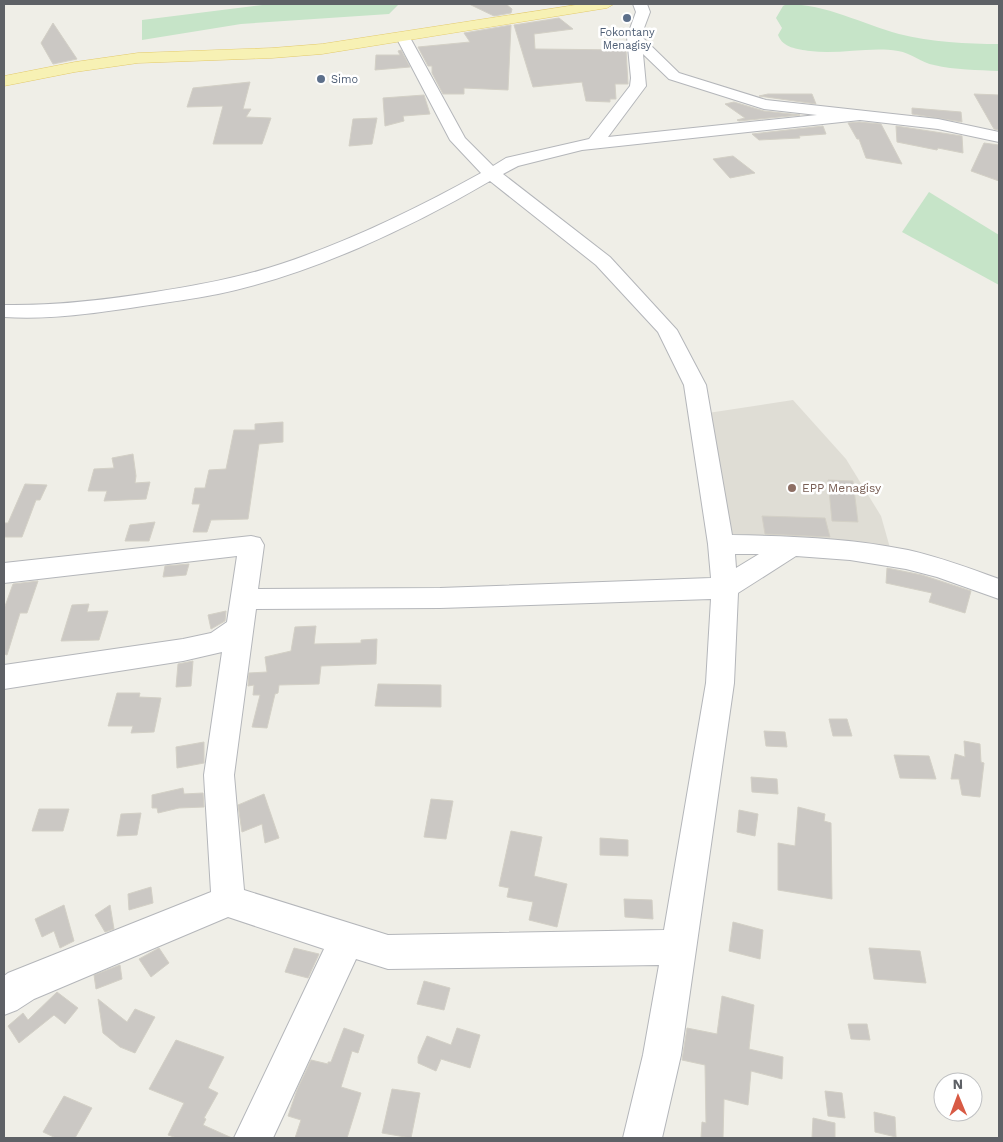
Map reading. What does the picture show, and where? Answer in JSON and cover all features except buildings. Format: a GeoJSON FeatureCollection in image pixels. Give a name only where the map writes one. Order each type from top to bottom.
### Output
{"type":"FeatureCollection","features":[{"type":"Feature","properties":{"kind":"main road"},"geometry":{"type":"LineString","coordinates":[[4,81],[56,70],[138,58],[295,52],[403,37],[607,4]]}},
{"type":"Feature","properties":{"kind":"street"},"geometry":{"type":"LineString","coordinates":[[595,143],[638,86],[640,78],[634,37],[643,12],[640,4]]}},
{"type":"Feature","properties":{"kind":"street"},"geometry":{"type":"LineString","coordinates":[[403,37],[458,140],[493,174],[603,261],[666,330],[695,385],[725,588],[720,683],[662,1056],[643,1138]]}},
{"type":"Feature","properties":{"kind":"street"},"geometry":{"type":"LineString","coordinates":[[634,37],[674,76],[764,104],[938,124],[999,137]]}},
{"type":"Feature","properties":{"kind":"street"},"geometry":{"type":"LineString","coordinates":[[4,311],[28,312],[93,308],[218,288],[288,268],[352,243],[447,198],[512,162],[595,143],[860,115]]}},
{"type":"Feature","properties":{"kind":"street"},"geometry":{"type":"LineString","coordinates":[[4,572],[251,544],[219,775],[228,901]]}},
{"type":"Feature","properties":{"kind":"street"},"geometry":{"type":"LineString","coordinates":[[720,544],[792,546],[892,557],[941,568],[999,589]]}},
{"type":"Feature","properties":{"kind":"street"},"geometry":{"type":"LineString","coordinates":[[4,677],[183,650],[219,642],[242,613],[440,598],[725,588],[792,546]]}},
{"type":"Feature","properties":{"kind":"street"},"geometry":{"type":"LineString","coordinates":[[4,997],[21,986],[228,901],[388,952],[680,947]]}},
{"type":"Feature","properties":{"kind":"street"},"geometry":{"type":"LineString","coordinates":[[253,1138],[347,939]]}},
{"type":"Feature","properties":{"kind":"shaded area","name":"EPP Menagisy"},"geometry":{"type":"Polygon","coordinates":[[[793,400],[846,459],[881,516],[890,548],[730,539],[708,413],[793,400]]]}},
{"type":"Feature","properties":{"kind":"green space"},"geometry":{"type":"Polygon","coordinates":[[[271,4],[399,4],[389,14],[241,24],[142,40],[142,20],[271,4]]]}},
{"type":"Feature","properties":{"kind":"green space"},"geometry":{"type":"Polygon","coordinates":[[[787,4],[816,7],[911,37],[974,44],[999,44],[999,71],[942,67],[930,64],[903,52],[887,50],[821,52],[791,47],[780,39],[778,35],[782,28],[776,18],[783,6],[787,4]]]}},
{"type":"Feature","properties":{"kind":"green space"},"geometry":{"type":"Polygon","coordinates":[[[929,192],[999,235],[999,285],[902,232],[929,192]]]}},
{"type":"Feature","properties":{"kind":"place","name":"Fokontany Menagisy"},"geometry":{"type":"Point","coordinates":[627,18]}},
{"type":"Feature","properties":{"kind":"place","name":"Simo"},"geometry":{"type":"Point","coordinates":[321,79]}},
{"type":"Feature","properties":{"kind":"place","name":"EPP Menagisy"},"geometry":{"type":"Point","coordinates":[792,488]}}]}
